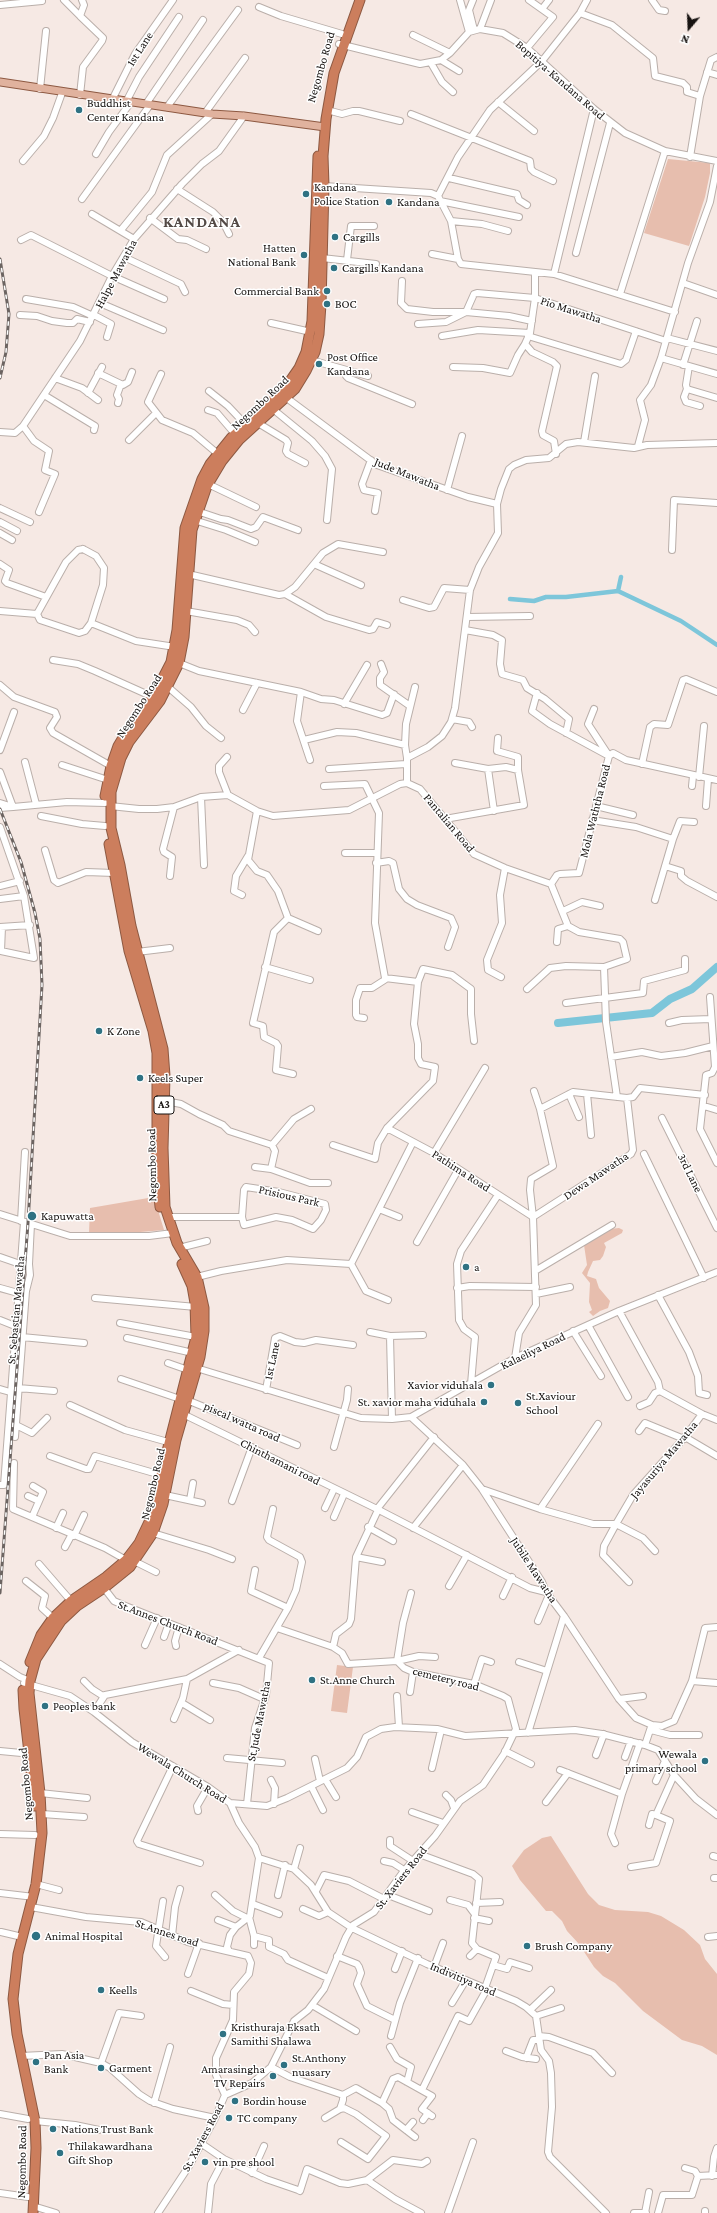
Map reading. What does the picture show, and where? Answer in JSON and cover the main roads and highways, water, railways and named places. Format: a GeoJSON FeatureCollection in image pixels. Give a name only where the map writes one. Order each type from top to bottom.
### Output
{"type":"FeatureCollection","features":[{"type":"Feature","properties":{"kind":"highway","name":"Negombo Road"},"geometry":{"type":"LineString","coordinates":[[192,1368],[203,1345],[205,1322],[204,1308],[197,1277],[170,1234],[165,1207],[164,1177],[165,1062],[161,1035],[137,952],[120,865],[112,837],[107,804],[126,747],[168,687],[179,663],[184,637],[188,574],[196,516],[208,484],[228,453],[256,420],[300,382],[311,360],[319,334],[324,186],[322,127],[342,45],[342,34],[354,0]]}},
{"type":"Feature","properties":{"kind":"highway","name":"Negombo Road"},"geometry":{"type":"LineString","coordinates":[[31,2211],[28,2197],[32,2120],[9,2011],[9,1981],[18,1936],[36,1884],[41,1848],[42,1814],[40,1793],[24,1709],[27,1682],[35,1646],[54,1618],[71,1601],[130,1560],[149,1522],[168,1442],[184,1399],[192,1368],[196,1337],[196,1307],[187,1272],[160,1208],[157,1176],[158,1075],[155,1037],[129,951],[105,826],[108,780],[118,746],[127,731],[153,697],[165,676],[175,648],[185,528],[202,479],[218,454],[245,424],[274,410],[284,396],[306,352],[311,332],[322,127],[327,82],[360,0]]}},
{"type":"Feature","properties":{"kind":"highway","name":"Negombo Road"},"geometry":{"type":"LineString","coordinates":[[27,1682],[36,1659],[54,1629],[77,1606],[104,1588],[153,1533],[165,1495],[183,1414],[184,1399]]}},
{"type":"Feature","properties":{"kind":"highway","name":"Negombo Road"},"geometry":{"type":"LineString","coordinates":[[31,2211],[36,2148],[14,2011],[14,1982],[18,1954],[31,1907],[36,1835],[32,1754]]}},
{"type":"Feature","properties":{"kind":"main road"},"geometry":{"type":"LineString","coordinates":[[0,82],[208,114],[244,116],[322,127]]}},
{"type":"Feature","properties":{"kind":"waterway"},"geometry":{"type":"LineString","coordinates":[[510,599],[534,601],[546,597],[566,597],[618,591],[621,577]]}},
{"type":"Feature","properties":{"kind":"waterway"},"geometry":{"type":"LineString","coordinates":[[618,591],[681,621],[717,645]]}},
{"type":"Feature","properties":{"kind":"waterway"},"geometry":{"type":"LineString","coordinates":[[558,1023],[652,1013],[670,999],[692,989],[717,967]]}},
{"type":"Feature","properties":{"kind":"railway"},"geometry":{"type":"LineString","coordinates":[[0,259],[9,314],[6,352],[0,378]]}},
{"type":"Feature","properties":{"kind":"railway"},"geometry":{"type":"LineString","coordinates":[[0,809],[21,862],[35,913],[40,939],[42,985],[28,1223],[0,1593]]}},
{"type":"Feature","properties":{"kind":"place","name":"Buddhist Center Kandana"},"geometry":{"type":"Point","coordinates":[79,110]}},
{"type":"Feature","properties":{"kind":"place","name":"Kandana Police Station"},"geometry":{"type":"Point","coordinates":[306,194]}},
{"type":"Feature","properties":{"kind":"place","name":"Kandana"},"geometry":{"type":"Point","coordinates":[389,202]}},
{"type":"Feature","properties":{"kind":"place","name":"Cargills"},"geometry":{"type":"Point","coordinates":[335,237]}},
{"type":"Feature","properties":{"kind":"place","name":"Hatten National Bank"},"geometry":{"type":"Point","coordinates":[304,255]}},
{"type":"Feature","properties":{"kind":"place","name":"Cargills Kandana"},"geometry":{"type":"Point","coordinates":[334,268]}},
{"type":"Feature","properties":{"kind":"place","name":"Commercial Bank"},"geometry":{"type":"Point","coordinates":[327,291]}},
{"type":"Feature","properties":{"kind":"place","name":"BOC"},"geometry":{"type":"Point","coordinates":[327,304]}},
{"type":"Feature","properties":{"kind":"place","name":"Post Office Kandana"},"geometry":{"type":"Point","coordinates":[319,364]}},
{"type":"Feature","properties":{"kind":"place","name":"K Zone"},"geometry":{"type":"Point","coordinates":[99,1031]}},
{"type":"Feature","properties":{"kind":"place","name":"Keels Super"},"geometry":{"type":"Point","coordinates":[140,1078]}},
{"type":"Feature","properties":{"kind":"place","name":"Kapuwatta"},"geometry":{"type":"Point","coordinates":[32,1216]}},
{"type":"Feature","properties":{"kind":"place","name":"a"},"geometry":{"type":"Point","coordinates":[466,1267]}},
{"type":"Feature","properties":{"kind":"place","name":"Xavior viduhala"},"geometry":{"type":"Point","coordinates":[491,1385]}},
{"type":"Feature","properties":{"kind":"place","name":"St. xavior maha viduhala"},"geometry":{"type":"Point","coordinates":[484,1402]}},
{"type":"Feature","properties":{"kind":"place","name":"St.Xaviour School"},"geometry":{"type":"Point","coordinates":[518,1403]}},
{"type":"Feature","properties":{"kind":"place","name":"St.Anne Church"},"geometry":{"type":"Point","coordinates":[312,1680]}},
{"type":"Feature","properties":{"kind":"place","name":"Peoples bank"},"geometry":{"type":"Point","coordinates":[45,1706]}},
{"type":"Feature","properties":{"kind":"place","name":"Wewala primary school"},"geometry":{"type":"Point","coordinates":[705,1761]}},
{"type":"Feature","properties":{"kind":"place","name":"Animal Hospital"},"geometry":{"type":"Point","coordinates":[36,1936]}},
{"type":"Feature","properties":{"kind":"place","name":"Brush Company"},"geometry":{"type":"Point","coordinates":[527,1946]}},
{"type":"Feature","properties":{"kind":"place","name":"Keells"},"geometry":{"type":"Point","coordinates":[101,1990]}},
{"type":"Feature","properties":{"kind":"place","name":"Kristhuraja Eksath Samithi Shalawa"},"geometry":{"type":"Point","coordinates":[223,2034]}},
{"type":"Feature","properties":{"kind":"place","name":"Pan Asia Bank"},"geometry":{"type":"Point","coordinates":[36,2062]}},
{"type":"Feature","properties":{"kind":"place","name":"St.Anthony nuasary"},"geometry":{"type":"Point","coordinates":[284,2065]}},
{"type":"Feature","properties":{"kind":"place","name":"Garment"},"geometry":{"type":"Point","coordinates":[101,2068]}},
{"type":"Feature","properties":{"kind":"place","name":"Amarasingha TV Repairs"},"geometry":{"type":"Point","coordinates":[273,2076]}},
{"type":"Feature","properties":{"kind":"place","name":"Bordin house"},"geometry":{"type":"Point","coordinates":[235,2101]}},
{"type":"Feature","properties":{"kind":"place","name":"TC company"},"geometry":{"type":"Point","coordinates":[229,2118]}},
{"type":"Feature","properties":{"kind":"place","name":"Nations Trust Bank"},"geometry":{"type":"Point","coordinates":[53,2129]}},
{"type":"Feature","properties":{"kind":"place","name":"Thilakawardhana Gift Shop"},"geometry":{"type":"Point","coordinates":[60,2153]}},
{"type":"Feature","properties":{"kind":"place","name":"vin pre shool"},"geometry":{"type":"Point","coordinates":[205,2162]}},
{"type":"Feature","properties":{"kind":"district","name":"KANDANA"},"geometry":{"type":"Point","coordinates":[202,222]}}]}
